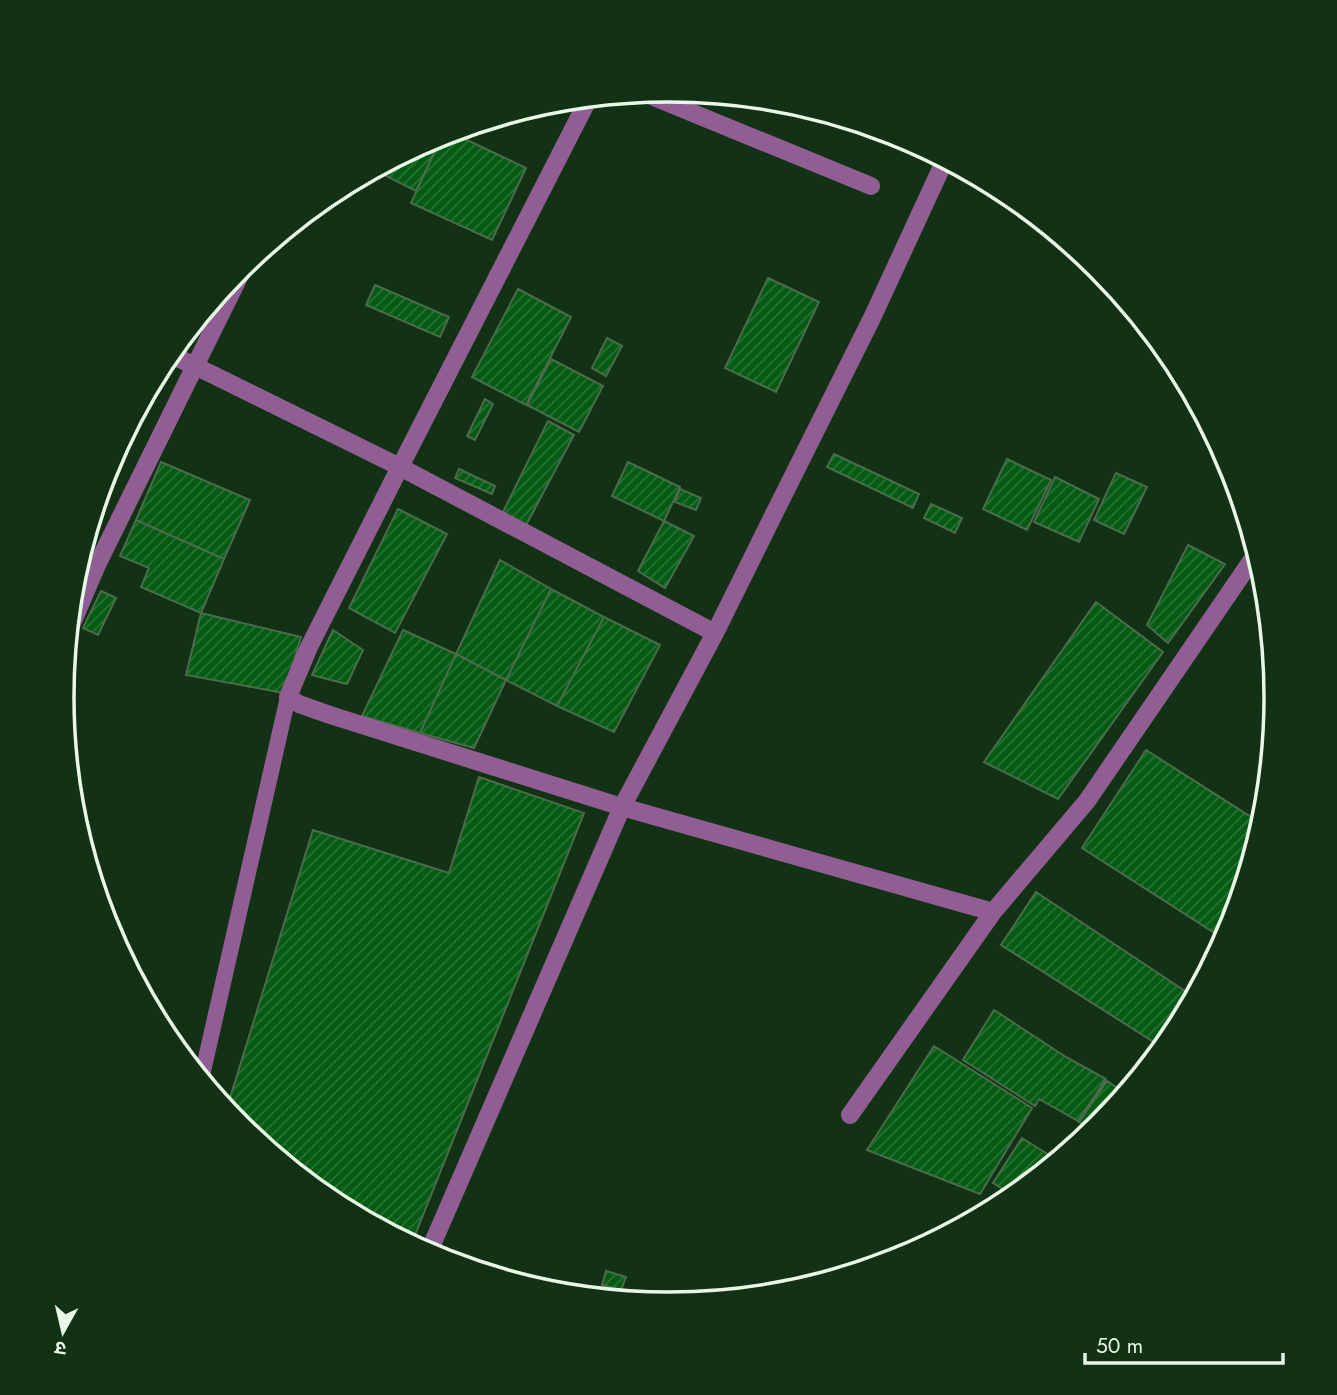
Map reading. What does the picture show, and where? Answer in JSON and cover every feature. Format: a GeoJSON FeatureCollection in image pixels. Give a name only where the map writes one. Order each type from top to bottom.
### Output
{"type":"FeatureCollection","features":[{"type":"Feature","properties":{"kind":"street"},"geometry":{"type":"LineString","coordinates":[[666,102],[871,187]]}},
{"type":"Feature","properties":{"kind":"street"},"geometry":{"type":"LineString","coordinates":[[583,109],[309,647],[288,697],[299,704],[330,715],[622,807],[993,912]]}},
{"type":"Feature","properties":{"kind":"street"},"geometry":{"type":"LineString","coordinates":[[433,1243],[622,807],[715,632],[872,318],[941,169]]}},
{"type":"Feature","properties":{"kind":"street"},"geometry":{"type":"LineString","coordinates":[[82,600],[230,296]]}},
{"type":"Feature","properties":{"kind":"street"},"geometry":{"type":"LineString","coordinates":[[180,359],[400,467],[715,632]]}},
{"type":"Feature","properties":{"kind":"street"},"geometry":{"type":"LineString","coordinates":[[90,562],[97,565]]}},
{"type":"Feature","properties":{"kind":"street"},"geometry":{"type":"LineString","coordinates":[[850,1115],[993,912],[1087,801],[1248,565]]}},
{"type":"Feature","properties":{"kind":"lane"},"geometry":{"type":"LineString","coordinates":[[203,1069],[288,697]]}},
{"type":"Feature","properties":{"kind":"building"},"geometry":{"type":"Polygon","coordinates":[[[464,139],[526,168],[492,240],[411,203],[435,151],[464,139]]]}},
{"type":"Feature","properties":{"kind":"building"},"geometry":{"type":"Polygon","coordinates":[[[435,151],[416,191],[384,175],[435,151]]]}},
{"type":"Feature","properties":{"kind":"building"},"geometry":{"type":"Polygon","coordinates":[[[768,278],[819,302],[776,392],[725,368],[768,278]]]}},
{"type":"Feature","properties":{"kind":"building"},"geometry":{"type":"Polygon","coordinates":[[[375,285],[449,317],[440,337],[366,305],[375,285]]]}},
{"type":"Feature","properties":{"kind":"building"},"geometry":{"type":"Polygon","coordinates":[[[518,289],[571,317],[526,405],[472,377],[518,289]]]}},
{"type":"Feature","properties":{"kind":"building"},"geometry":{"type":"Polygon","coordinates":[[[607,338],[622,346],[606,376],[592,368],[607,338]]]}},
{"type":"Feature","properties":{"kind":"building"},"geometry":{"type":"Polygon","coordinates":[[[551,359],[603,386],[579,432],[527,405],[551,359]]]}},
{"type":"Feature","properties":{"kind":"building"},"geometry":{"type":"Polygon","coordinates":[[[485,399],[493,404],[475,440],[467,436],[485,399]]]}},
{"type":"Feature","properties":{"kind":"building"},"geometry":{"type":"Polygon","coordinates":[[[548,421],[574,435],[525,527],[501,516],[548,421]]]}},
{"type":"Feature","properties":{"kind":"building"},"geometry":{"type":"Polygon","coordinates":[[[834,454],[919,494],[913,508],[827,467],[834,454]]]}},
{"type":"Feature","properties":{"kind":"building"},"geometry":{"type":"Polygon","coordinates":[[[1007,459],[1051,480],[1027,530],[983,509],[1007,459]]]}},
{"type":"Feature","properties":{"kind":"building"},"geometry":{"type":"Polygon","coordinates":[[[161,462],[250,500],[224,559],[136,520],[161,462]]]}},
{"type":"Feature","properties":{"kind":"building"},"geometry":{"type":"Polygon","coordinates":[[[628,462],[680,487],[664,521],[612,496],[628,462]]]}},
{"type":"Feature","properties":{"kind":"building"},"geometry":{"type":"Polygon","coordinates":[[[459,469],[495,486],[492,494],[455,478],[459,469]]]}},
{"type":"Feature","properties":{"kind":"building"},"geometry":{"type":"Polygon","coordinates":[[[1116,473],[1147,487],[1124,534],[1094,520],[1116,473]]]}},
{"type":"Feature","properties":{"kind":"building"},"geometry":{"type":"Polygon","coordinates":[[[1055,477],[1099,499],[1079,542],[1034,522],[1055,477]]]}},
{"type":"Feature","properties":{"kind":"building"},"geometry":{"type":"Polygon","coordinates":[[[680,489],[701,498],[696,510],[675,502],[680,489]]]}},
{"type":"Feature","properties":{"kind":"building"},"geometry":{"type":"Polygon","coordinates":[[[931,504],[962,518],[955,533],[924,518],[931,504]]]}},
{"type":"Feature","properties":{"kind":"building"},"geometry":{"type":"Polygon","coordinates":[[[398,509],[447,534],[395,633],[349,608],[398,509]]]}},
{"type":"Feature","properties":{"kind":"building"},"geometry":{"type":"Polygon","coordinates":[[[136,520],[224,559],[201,613],[141,587],[149,568],[120,556],[136,520]]]}},
{"type":"Feature","properties":{"kind":"building"},"geometry":{"type":"Polygon","coordinates":[[[664,521],[694,536],[665,588],[638,571],[664,521]]]}},
{"type":"Feature","properties":{"kind":"building"},"geometry":{"type":"Polygon","coordinates":[[[1188,545],[1225,564],[1168,643],[1147,625],[1188,545]]]}},
{"type":"Feature","properties":{"kind":"building"},"geometry":{"type":"Polygon","coordinates":[[[500,560],[551,589],[506,680],[456,654],[500,560]]]}},
{"type":"Feature","properties":{"kind":"building"},"geometry":{"type":"Polygon","coordinates":[[[551,589],[604,617],[557,706],[506,680],[551,589]]]}},
{"type":"Feature","properties":{"kind":"building"},"geometry":{"type":"Polygon","coordinates":[[[101,591],[116,598],[98,635],[83,628],[101,591]]]}},
{"type":"Feature","properties":{"kind":"building"},"geometry":{"type":"Polygon","coordinates":[[[1096,602],[1163,652],[1058,799],[984,762],[1096,602]]]}},
{"type":"Feature","properties":{"kind":"building"},"geometry":{"type":"Polygon","coordinates":[[[201,613],[301,637],[284,693],[186,675],[201,613]]]}},
{"type":"Feature","properties":{"kind":"building"},"geometry":{"type":"Polygon","coordinates":[[[604,617],[660,645],[614,732],[557,706],[604,617]]]}},
{"type":"Feature","properties":{"kind":"building"},"geometry":{"type":"Polygon","coordinates":[[[333,630],[363,650],[347,684],[312,675],[333,630]]]}},
{"type":"Feature","properties":{"kind":"building"},"geometry":{"type":"Polygon","coordinates":[[[403,630],[456,654],[420,733],[362,716],[403,630]]]}},
{"type":"Feature","properties":{"kind":"building"},"geometry":{"type":"Polygon","coordinates":[[[456,654],[506,680],[474,748],[420,733],[456,654]]]}},
{"type":"Feature","properties":{"kind":"building"},"geometry":{"type":"Polygon","coordinates":[[[1146,750],[1251,817],[1232,889],[1214,933],[1082,848],[1146,750]]]}},
{"type":"Feature","properties":{"kind":"building"},"geometry":{"type":"Polygon","coordinates":[[[479,777],[584,813],[415,1235],[371,1213],[306,1170],[276,1145],[230,1099],[313,830],[449,873],[479,777]]]}},
{"type":"Feature","properties":{"kind":"building"},"geometry":{"type":"Polygon","coordinates":[[[1036,892],[1186,992],[1153,1042],[1001,945],[1036,892]]]}},
{"type":"Feature","properties":{"kind":"building"},"geometry":{"type":"Polygon","coordinates":[[[994,1010],[1066,1057],[1106,1079],[1078,1121],[1039,1099],[1035,1106],[963,1060],[994,1010]]]}},
{"type":"Feature","properties":{"kind":"building"},"geometry":{"type":"Polygon","coordinates":[[[934,1046],[1032,1108],[980,1194],[867,1150],[934,1046]]]}},
{"type":"Feature","properties":{"kind":"building"},"geometry":{"type":"Polygon","coordinates":[[[1107,1081],[1118,1088],[1083,1124],[1079,1122],[1107,1081]]]}},
{"type":"Feature","properties":{"kind":"building"},"geometry":{"type":"Polygon","coordinates":[[[1022,1138],[1049,1155],[1003,1189],[993,1183],[1022,1138]]]}},
{"type":"Feature","properties":{"kind":"building"},"geometry":{"type":"Polygon","coordinates":[[[606,1271],[626,1277],[621,1290],[602,1285],[606,1271]]]}}]}
